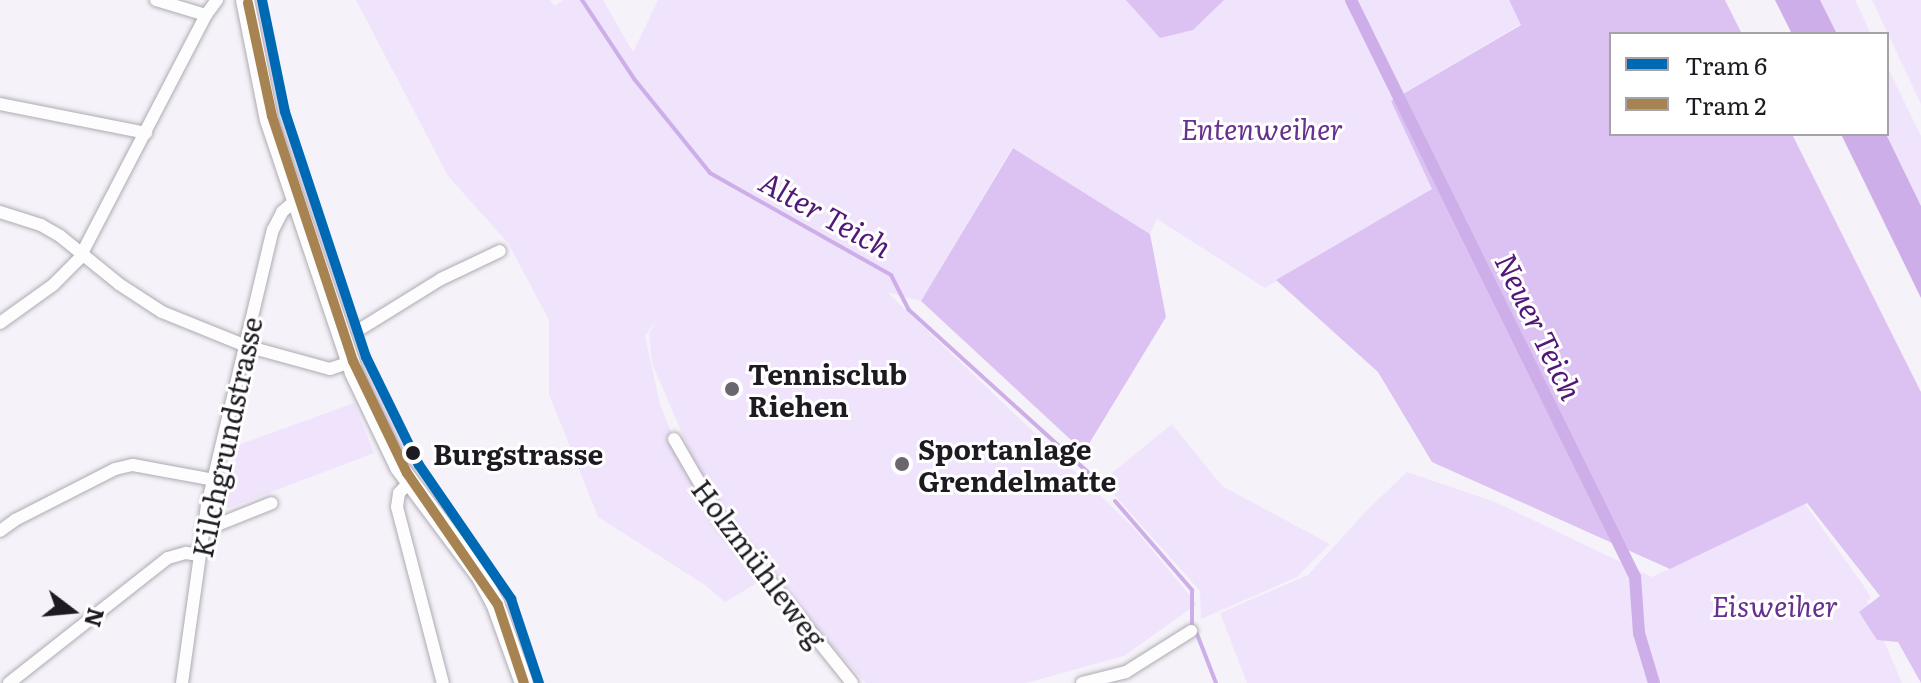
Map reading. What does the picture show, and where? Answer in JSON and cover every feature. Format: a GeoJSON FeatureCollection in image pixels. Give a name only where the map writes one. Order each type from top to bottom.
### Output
{"type":"FeatureCollection","features":[{"type":"Feature","properties":{"kind":"main road"},"geometry":{"type":"LineString","coordinates":[[245,0],[269,120],[350,362],[409,482],[481,577],[495,603],[524,683]]}},
{"type":"Feature","properties":{"kind":"street"},"geometry":{"type":"LineString","coordinates":[[156,0],[206,15]]}},
{"type":"Feature","properties":{"kind":"street"},"geometry":{"type":"LineString","coordinates":[[0,323],[53,285],[81,254],[206,15],[217,0]]}},
{"type":"Feature","properties":{"kind":"street"},"geometry":{"type":"LineString","coordinates":[[0,104],[146,133]]}},
{"type":"Feature","properties":{"kind":"street","name":"Kilchgrundstrasse"},"geometry":{"type":"LineString","coordinates":[[182,683],[202,531],[273,230],[282,212],[296,200]]}},
{"type":"Feature","properties":{"kind":"street"},"geometry":{"type":"LineString","coordinates":[[0,212],[41,225],[162,312],[246,346],[330,369],[350,362]]}},
{"type":"Feature","properties":{"kind":"street"},"geometry":{"type":"LineString","coordinates":[[362,328],[441,279],[500,251]]}},
{"type":"Feature","properties":{"kind":"street","name":"Holzmühleweg"},"geometry":{"type":"LineString","coordinates":[[674,439],[721,520],[852,683]]}},
{"type":"Feature","properties":{"kind":"street"},"geometry":{"type":"LineString","coordinates":[[0,531],[28,513],[124,467],[133,465],[214,480]]}},
{"type":"Feature","properties":{"kind":"street"},"geometry":{"type":"LineString","coordinates":[[409,482],[399,493],[397,507],[443,683]]}},
{"type":"Feature","properties":{"kind":"street"},"geometry":{"type":"LineString","coordinates":[[202,531],[272,503]]}},
{"type":"Feature","properties":{"kind":"street"},"geometry":{"type":"LineString","coordinates":[[9,683],[168,558],[186,553],[199,555]]}},
{"type":"Feature","properties":{"kind":"street"},"geometry":{"type":"LineString","coordinates":[[1082,683],[1126,672],[1191,631]]}},
{"type":"Feature","properties":{"kind":"green space"},"geometry":{"type":"Polygon","coordinates":[[[252,0],[264,0],[299,150],[367,351],[365,353],[396,420],[424,467],[412,474],[357,355],[278,118],[252,0]]]}},
{"type":"Feature","properties":{"kind":"green space","name":"Entenweiher"},"geometry":{"type":"Polygon","coordinates":[[[356,0],[550,0],[555,6],[563,0],[603,0],[633,52],[658,0],[1509,0],[1521,24],[1401,95],[1432,189],[1265,288],[1157,219],[1150,234],[1012,148],[921,301],[887,292],[1133,527],[1197,604],[1124,656],[1026,683],[866,683],[769,576],[725,602],[705,585],[598,517],[549,394],[549,320],[508,243],[448,176],[356,0]],[[658,318],[645,336],[660,404],[674,439],[706,489],[652,363],[649,333],[658,318]]]}},
{"type":"Feature","properties":{"kind":"green space"},"geometry":{"type":"Polygon","coordinates":[[[1820,0],[1855,0],[1870,32],[1836,32],[1820,0]]]}},
{"type":"Feature","properties":{"kind":"green space"},"geometry":{"type":"Polygon","coordinates":[[[1872,0],[1921,0],[1921,104],[1889,32],[1872,0]]]}},
{"type":"Feature","properties":{"kind":"green space"},"geometry":{"type":"Polygon","coordinates":[[[1889,70],[1921,136],[1921,206],[1887,136],[1889,70]]]}},
{"type":"Feature","properties":{"kind":"green space"},"geometry":{"type":"Polygon","coordinates":[[[354,403],[374,453],[226,509],[238,445],[354,403]]]}},
{"type":"Feature","properties":{"kind":"green space"},"geometry":{"type":"Polygon","coordinates":[[[1172,424],[1222,486],[1330,544],[1297,577],[1201,619],[1200,591],[1102,481],[1172,424]]]}},
{"type":"Feature","properties":{"kind":"green space","name":"Eisweiher"},"geometry":{"type":"Polygon","coordinates":[[[1407,472],[1495,502],[1652,577],[1805,504],[1871,598],[1867,601],[1902,683],[1247,683],[1220,613],[1308,575],[1368,509],[1407,472]]]}},
{"type":"Feature","properties":{"kind":"green space"},"geometry":{"type":"Polygon","coordinates":[[[438,492],[512,594],[543,683],[530,683],[429,499],[438,492]]]}},
{"type":"Feature","properties":{"kind":"shaded area"},"geometry":{"type":"Polygon","coordinates":[[[1126,0],[1224,0],[1193,30],[1160,38],[1126,0]]]}},
{"type":"Feature","properties":{"kind":"shaded area"},"geometry":{"type":"Polygon","coordinates":[[[1509,0],[1725,0],[1741,32],[1609,32],[1609,136],[1793,136],[1921,392],[1921,683],[1898,642],[1877,640],[1859,612],[1880,596],[1807,503],[1670,569],[1432,462],[1378,372],[1276,280],[1432,189],[1391,101],[1521,25],[1509,0]]]}},
{"type":"Feature","properties":{"kind":"shaded area"},"geometry":{"type":"Polygon","coordinates":[[[1775,0],[1820,0],[1836,32],[1791,32],[1775,0]]]}},
{"type":"Feature","properties":{"kind":"shaded area"},"geometry":{"type":"Polygon","coordinates":[[[1842,136],[1887,136],[1921,206],[1921,298],[1842,136]]]}},
{"type":"Feature","properties":{"kind":"shaded area"},"geometry":{"type":"Polygon","coordinates":[[[1013,148],[1150,234],[1166,317],[1084,452],[921,301],[1013,148]]]}},
{"type":"Feature","properties":{"kind":"waterway","name":"Alter Teich"},"geometry":{"type":"LineString","coordinates":[[582,0],[635,80],[710,173],[891,275],[909,310],[1100,483]]}},
{"type":"Feature","properties":{"kind":"waterway","name":"Neuer Teich"},"geometry":{"type":"LineString","coordinates":[[1351,0],[1635,577],[1639,633],[1654,683]]}},
{"type":"Feature","properties":{"kind":"waterway","name":"Alter Teich"},"geometry":{"type":"LineString","coordinates":[[1115,501],[1192,590],[1192,624]]}},
{"type":"Feature","properties":{"kind":"waterway","name":"Alter Teich"},"geometry":{"type":"LineString","coordinates":[[1197,634],[1216,683]]}},
{"type":"Feature","properties":{"kind":"tram line","name":"6"},"geometry":{"type":"LineString","coordinates":[[262,0],[285,112],[366,357],[419,465],[511,599],[539,683]]}},
{"type":"Feature","properties":{"kind":"tram line","name":"2"},"geometry":{"type":"LineString","coordinates":[[248,3],[272,116],[353,361],[407,473],[498,605],[524,683]]}},
{"type":"Feature","properties":{"kind":"place","name":"Tennisclub Riehen"},"geometry":{"type":"Point","coordinates":[732,389]}},
{"type":"Feature","properties":{"kind":"place","name":"Burgstrasse"},"geometry":{"type":"Point","coordinates":[413,453]}},
{"type":"Feature","properties":{"kind":"place","name":"Sportanlage Grendelmatte"},"geometry":{"type":"Point","coordinates":[902,464]}}]}
